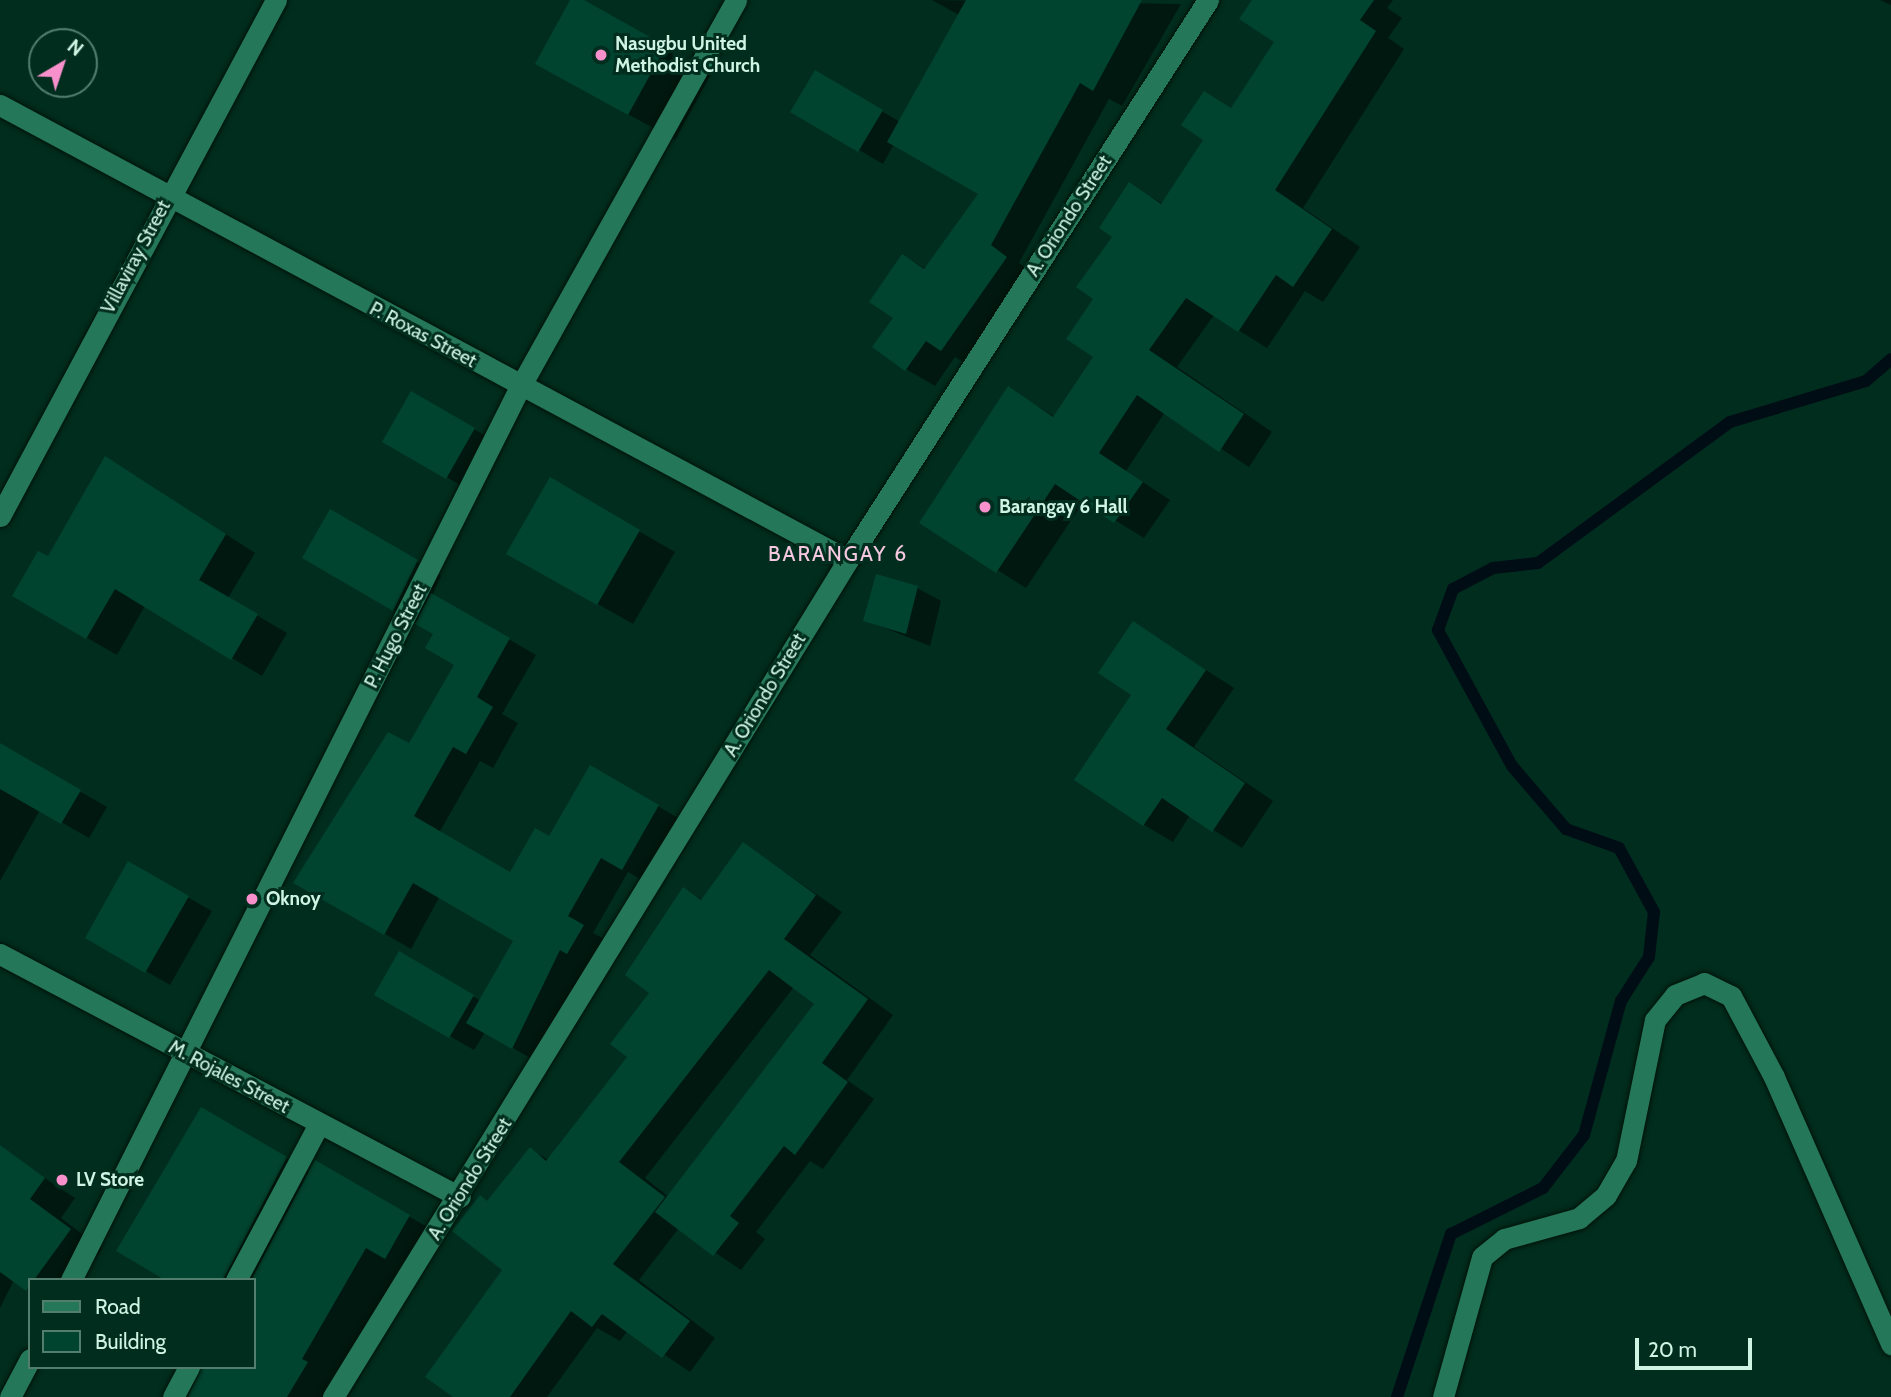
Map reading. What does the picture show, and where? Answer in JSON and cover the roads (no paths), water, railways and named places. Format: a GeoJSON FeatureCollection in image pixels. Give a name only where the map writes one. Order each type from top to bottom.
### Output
{"type":"FeatureCollection","features":[{"type":"Feature","properties":{"kind":"street","name":"Villaviray Street"},"geometry":{"type":"LineString","coordinates":[[0,516],[167,197],[276,0]]}},
{"type":"Feature","properties":{"kind":"street","name":"P. Hugo Street"},"geometry":{"type":"LineString","coordinates":[[72,1278],[187,1054],[520,387],[736,0]]}},
{"type":"Feature","properties":{"kind":"street","name":"A. Oriondo Street"},"geometry":{"type":"LineString","coordinates":[[333,1397],[460,1197],[848,560],[1208,0]]}},
{"type":"Feature","properties":{"kind":"street","name":"P. Roxas Street"},"geometry":{"type":"LineString","coordinates":[[0,105],[520,387],[848,560]]}},
{"type":"Feature","properties":{"kind":"street","name":"M. Rojales Street"},"geometry":{"type":"LineString","coordinates":[[0,954],[460,1197]]}},
{"type":"Feature","properties":{"kind":"street"},"geometry":{"type":"LineString","coordinates":[[1443,1397],[1482,1257],[1504,1239],[1578,1218],[1606,1195],[1626,1161],[1655,1020],[1675,995],[1704,983],[1731,996],[1768,1065],[1891,1344]]}},
{"type":"Feature","properties":{"kind":"street"},"geometry":{"type":"LineString","coordinates":[[237,1278],[319,1124]]}},
{"type":"Feature","properties":{"kind":"street"},"geometry":{"type":"LineString","coordinates":[[10,1397],[28,1363]]}},
{"type":"Feature","properties":{"kind":"street"},"geometry":{"type":"LineString","coordinates":[[173,1397],[187,1369]]}},
{"type":"Feature","properties":{"kind":"waterway"},"geometry":{"type":"LineString","coordinates":[[1397,1397],[1451,1234],[1543,1188],[1584,1135],[1621,1001],[1649,957],[1654,912],[1619,848],[1566,829],[1512,766],[1438,630],[1453,589],[1493,568],[1538,563],[1730,422],[1866,381],[1891,359]]}},
{"type":"Feature","properties":{"kind":"place","name":"Nasugbu United Methodist Church"},"geometry":{"type":"Point","coordinates":[601,55]}},
{"type":"Feature","properties":{"kind":"place","name":"Barangay 6 Hall"},"geometry":{"type":"Point","coordinates":[985,507]}},
{"type":"Feature","properties":{"kind":"place","name":"Oknoy"},"geometry":{"type":"Point","coordinates":[252,899]}},
{"type":"Feature","properties":{"kind":"place","name":"LV Store"},"geometry":{"type":"Point","coordinates":[62,1180]}},
{"type":"Feature","properties":{"kind":"district","name":"BARANGAY 6"},"geometry":{"type":"Point","coordinates":[838,554]}}]}
